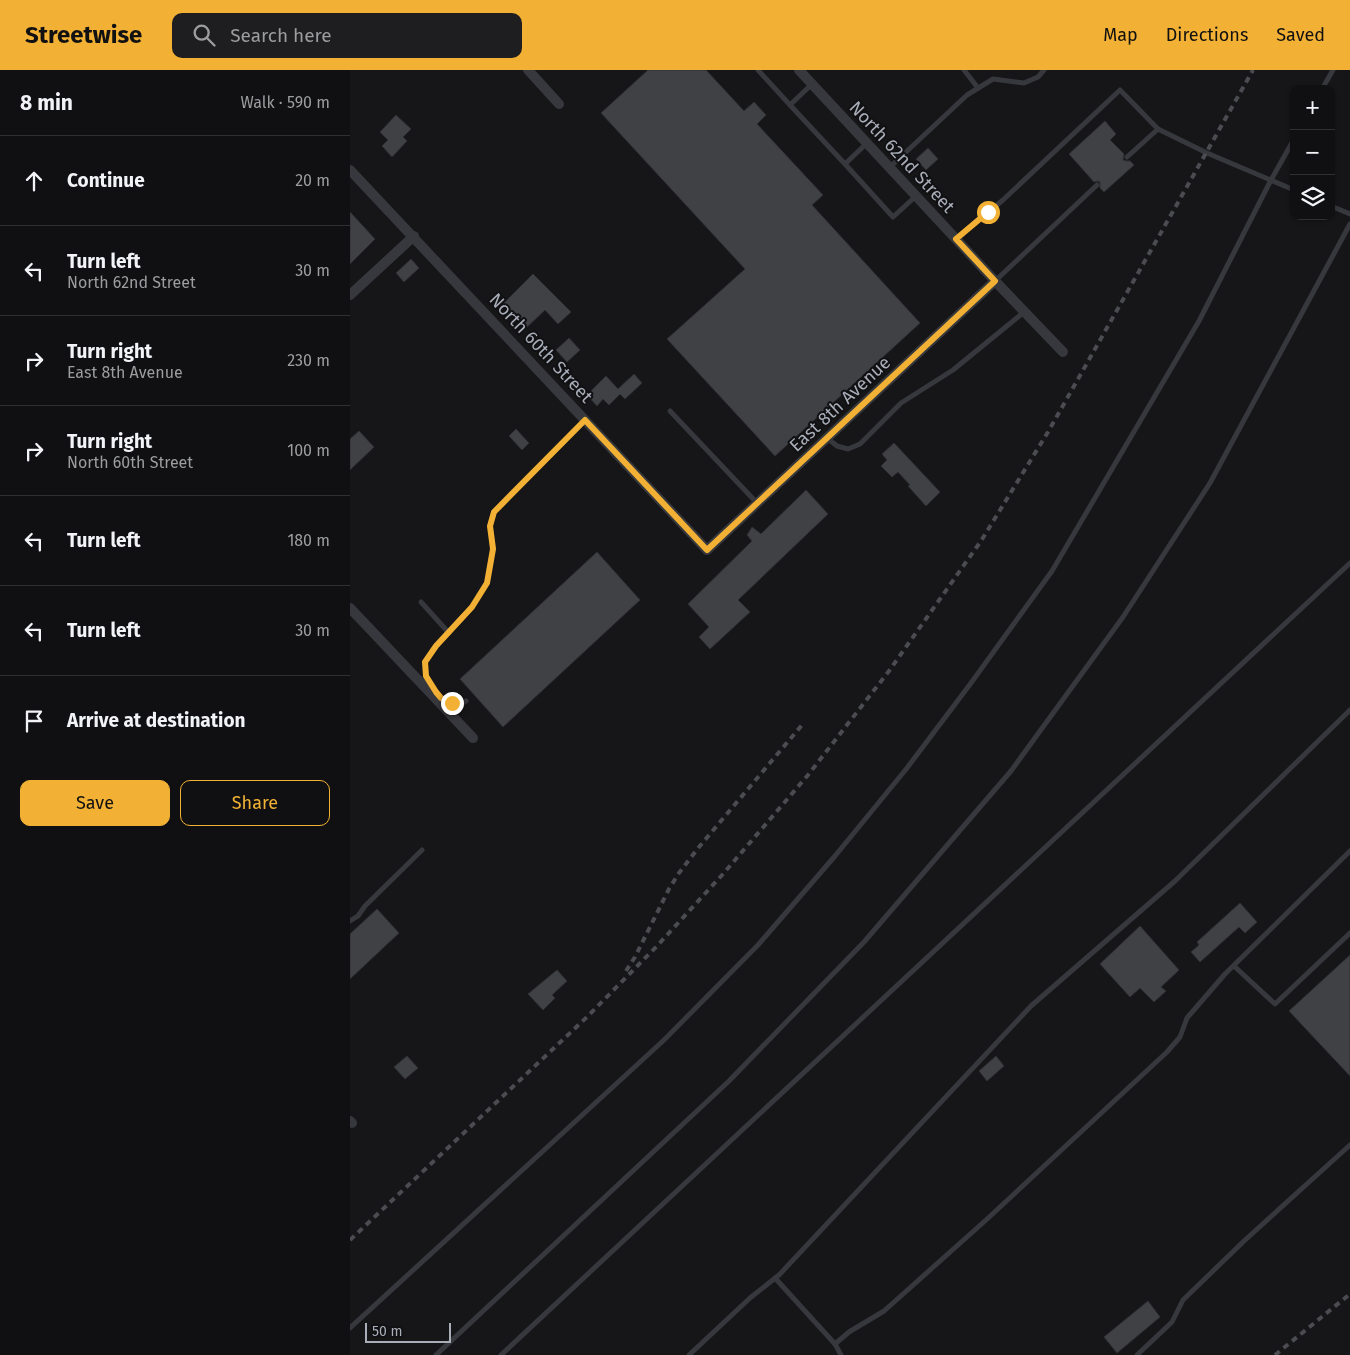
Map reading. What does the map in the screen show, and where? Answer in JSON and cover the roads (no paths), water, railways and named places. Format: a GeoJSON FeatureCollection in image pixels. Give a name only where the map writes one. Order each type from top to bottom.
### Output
{"type":"FeatureCollection","features":[{"type":"Feature","properties":{"kind":"street"},"geometry":{"type":"LineString","coordinates":[[528,70],[559,104]]}},
{"type":"Feature","properties":{"kind":"street","name":"North 62nd Street"},"geometry":{"type":"LineString","coordinates":[[799,70],[1063,352]]}},
{"type":"Feature","properties":{"kind":"street","name":"North 60th Street"},"geometry":{"type":"LineString","coordinates":[[350,170],[707,550]]}},
{"type":"Feature","properties":{"kind":"street"},"geometry":{"type":"LineString","coordinates":[[350,295],[414,236]]}},
{"type":"Feature","properties":{"kind":"street","name":"East 8th Avenue"},"geometry":{"type":"LineString","coordinates":[[707,550],[995,281]]}},
{"type":"Feature","properties":{"kind":"street"},"geometry":{"type":"LineString","coordinates":[[350,608],[473,738]]}},
{"type":"Feature","properties":{"kind":"lane"},"geometry":{"type":"LineString","coordinates":[[758,70],[893,216],[916,196]]}},
{"type":"Feature","properties":{"kind":"lane"},"geometry":{"type":"LineString","coordinates":[[964,70],[978,88]]}},
{"type":"Feature","properties":{"kind":"lane"},"geometry":{"type":"LineString","coordinates":[[890,168],[967,94],[993,79],[1024,83],[1038,76],[1044,70]]}},
{"type":"Feature","properties":{"kind":"lane"},"geometry":{"type":"LineString","coordinates":[[1324,85],[1332,70]]}},
{"type":"Feature","properties":{"kind":"lane"},"geometry":{"type":"LineString","coordinates":[[790,105],[812,84]]}},
{"type":"Feature","properties":{"kind":"lane"},"geometry":{"type":"LineString","coordinates":[[956,239],[1002,200],[1120,90],[1158,129],[1207,153],[1290,188]]}},
{"type":"Feature","properties":{"kind":"lane"},"geometry":{"type":"LineString","coordinates":[[1127,157],[1158,129]]}},
{"type":"Feature","properties":{"kind":"lane"},"geometry":{"type":"LineString","coordinates":[[844,164],[867,143]]}},
{"type":"Feature","properties":{"kind":"lane"},"geometry":{"type":"LineString","coordinates":[[350,1328],[664,1040],[758,945],[835,856],[906,768],[1052,571],[1198,321],[1290,146]]}},
{"type":"Feature","properties":{"kind":"lane"},"geometry":{"type":"LineString","coordinates":[[995,281],[1097,185]]}},
{"type":"Feature","properties":{"kind":"lane"},"geometry":{"type":"LineString","coordinates":[[1335,208],[1350,214]]}},
{"type":"Feature","properties":{"kind":"lane"},"geometry":{"type":"LineString","coordinates":[[436,1355],[729,1081],[864,942],[1012,771],[1123,617],[1210,483],[1350,224]]}},
{"type":"Feature","properties":{"kind":"lane"},"geometry":{"type":"LineString","coordinates":[[827,438],[837,446],[848,449],[860,444],[901,403],[953,370],[1024,312]]}},
{"type":"Feature","properties":{"kind":"lane"},"geometry":{"type":"LineString","coordinates":[[670,411],[757,503]]}},
{"type":"Feature","properties":{"kind":"lane"},"geometry":{"type":"LineString","coordinates":[[466,701],[452,703],[441,698],[426,676],[425,662],[431,651],[472,607],[487,583],[493,549],[490,526],[494,512],[585,420]]}},
{"type":"Feature","properties":{"kind":"lane"},"geometry":{"type":"LineString","coordinates":[[501,1355],[1350,563]]}},
{"type":"Feature","properties":{"kind":"lane"},"geometry":{"type":"LineString","coordinates":[[421,602],[449,633]]}},
{"type":"Feature","properties":{"kind":"lane"},"geometry":{"type":"LineString","coordinates":[[688,1355],[776,1278],[1031,1006],[1175,881],[1350,710]]}},
{"type":"Feature","properties":{"kind":"lane"},"geometry":{"type":"LineString","coordinates":[[350,921],[358,916],[365,906],[422,850]]}},
{"type":"Feature","properties":{"kind":"lane"},"geometry":{"type":"LineString","coordinates":[[835,1344],[849,1332],[884,1311],[1125,1093],[1167,1052],[1180,1036],[1187,1018],[1234,966],[1350,851]]}},
{"type":"Feature","properties":{"kind":"lane"},"geometry":{"type":"LineString","coordinates":[[1234,966],[1275,1004],[1350,933]]}},
{"type":"Feature","properties":{"kind":"lane"},"geometry":{"type":"LineString","coordinates":[[1138,1355],[1172,1322],[1183,1300],[1244,1241],[1350,1145]]}},
{"type":"Feature","properties":{"kind":"lane"},"geometry":{"type":"LineString","coordinates":[[776,1278],[835,1344],[841,1355]]}},
{"type":"Feature","properties":{"kind":"railway"},"geometry":{"type":"LineString","coordinates":[[350,1240],[587,1017],[657,946],[723,874],[808,775],[889,671],[981,541],[1048,432],[1253,70]]}},
{"type":"Feature","properties":{"kind":"railway"},"geometry":{"type":"LineString","coordinates":[[626,971],[679,873],[802,725]]}},
{"type":"Feature","properties":{"kind":"railway"},"geometry":{"type":"LineString","coordinates":[[1275,1355],[1350,1294]]}}]}
